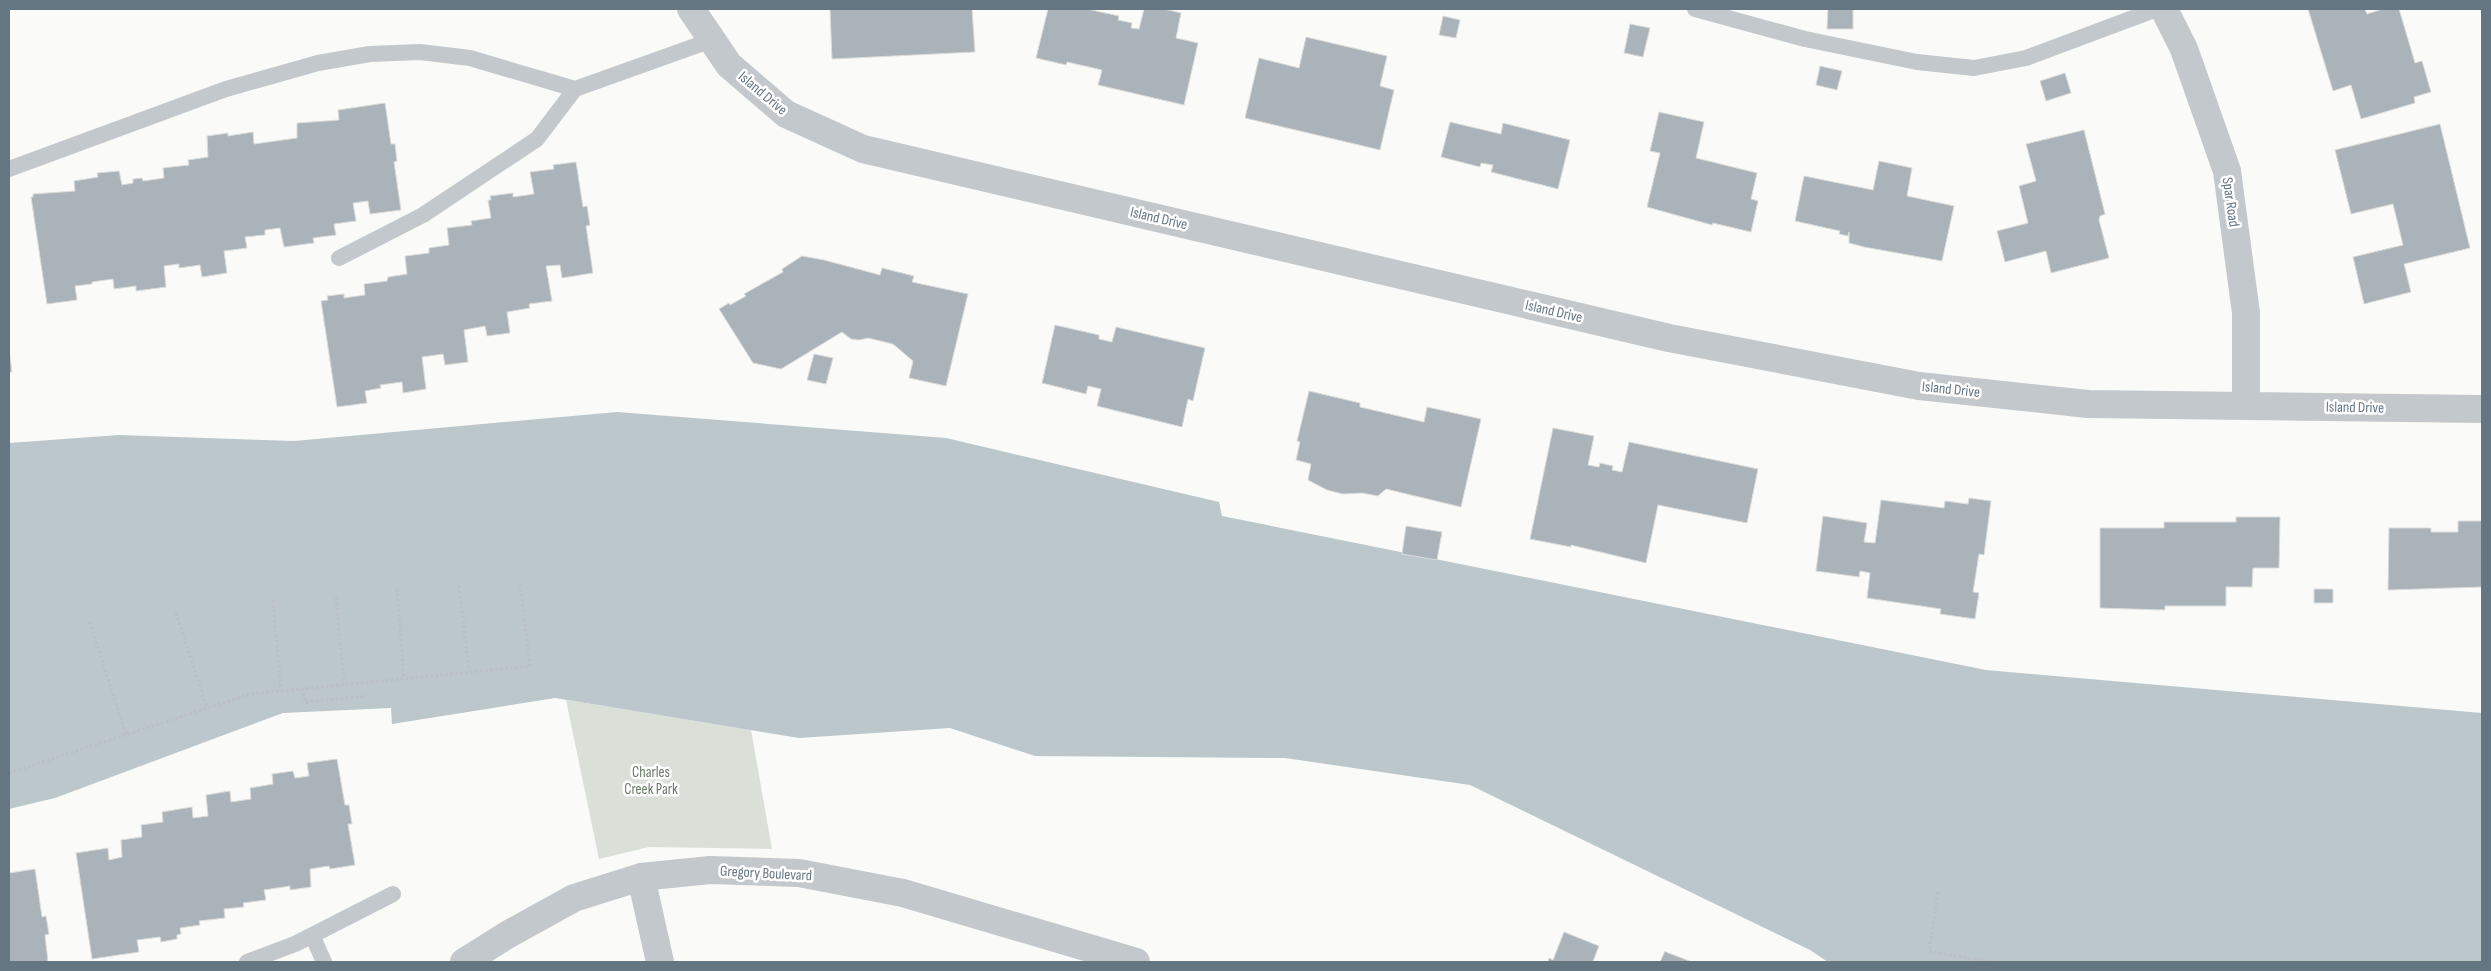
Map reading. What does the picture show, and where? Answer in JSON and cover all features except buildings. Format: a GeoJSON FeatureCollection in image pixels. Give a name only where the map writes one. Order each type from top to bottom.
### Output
{"type":"FeatureCollection","features":[{"type":"Feature","properties":{"kind":"street","name":"Island Drive"},"geometry":{"type":"LineString","coordinates":[[691,9],[729,65],[786,114],[863,149],[1669,338],[1919,386],[2088,404],[2482,409]]}},
{"type":"Feature","properties":{"kind":"street","name":"Spar Road"},"geometry":{"type":"LineString","coordinates":[[2164,9],[2184,49],[2227,171],[2246,314],[2246,406]]}},
{"type":"Feature","properties":{"kind":"street","name":"Gregory Boulevard"},"geometry":{"type":"LineString","coordinates":[[464,962],[507,935],[574,898],[641,877],[710,870],[799,873],[903,893],[1136,962]]}},
{"type":"Feature","properties":{"kind":"street"},"geometry":{"type":"LineString","coordinates":[[641,877],[660,962]]}},
{"type":"Feature","properties":{"kind":"lane"},"geometry":{"type":"LineString","coordinates":[[1695,9],[1805,39],[1917,62],[1974,68],[2026,58],[2157,9]]}},
{"type":"Feature","properties":{"kind":"lane"},"geometry":{"type":"LineString","coordinates":[[339,258],[424,216],[537,139],[575,89],[712,40]]}},
{"type":"Feature","properties":{"kind":"lane"},"geometry":{"type":"LineString","coordinates":[[9,169],[226,89],[318,63],[370,54],[420,52],[470,58],[575,89]]}},
{"type":"Feature","properties":{"kind":"lane"},"geometry":{"type":"LineString","coordinates":[[247,962],[312,935],[393,894]]}},
{"type":"Feature","properties":{"kind":"lane"},"geometry":{"type":"LineString","coordinates":[[312,935],[324,962]]}},
{"type":"Feature","properties":{"kind":"path"},"geometry":{"type":"LineString","coordinates":[[9,774],[250,694],[530,666],[520,582]]}},
{"type":"Feature","properties":{"kind":"path"},"geometry":{"type":"LineString","coordinates":[[459,586],[470,672]]}},
{"type":"Feature","properties":{"kind":"path"},"geometry":{"type":"LineString","coordinates":[[397,589],[404,678]]}},
{"type":"Feature","properties":{"kind":"path"},"geometry":{"type":"LineString","coordinates":[[336,598],[344,685]]}},
{"type":"Feature","properties":{"kind":"path"},"geometry":{"type":"LineString","coordinates":[[273,600],[281,691]]}},
{"type":"Feature","properties":{"kind":"path"},"geometry":{"type":"LineString","coordinates":[[176,613],[207,708]]}},
{"type":"Feature","properties":{"kind":"path"},"geometry":{"type":"LineString","coordinates":[[90,622],[126,735]]}},
{"type":"Feature","properties":{"kind":"path"},"geometry":{"type":"LineString","coordinates":[[304,688],[305,702],[366,696]]}},
{"type":"Feature","properties":{"kind":"path"},"geometry":{"type":"LineString","coordinates":[[1938,892],[1929,951],[1990,962]]}},
{"type":"Feature","properties":{"kind":"green space","name":"Charles Creek Park"},"geometry":{"type":"Polygon","coordinates":[[[566,700],[751,730],[772,849],[649,847],[599,859],[566,700]]]}},
{"type":"Feature","properties":{"kind":"shaded area"},"geometry":{"type":"Polygon","coordinates":[[[617,412],[946,438],[1219,502],[1222,516],[1986,670],[2482,713],[2482,962],[1828,962],[1810,950],[1470,785],[1285,758],[1035,756],[950,728],[799,738],[555,698],[392,724],[391,708],[283,713],[55,798],[9,809],[9,443],[119,435],[294,441],[617,412]]]}}]}
